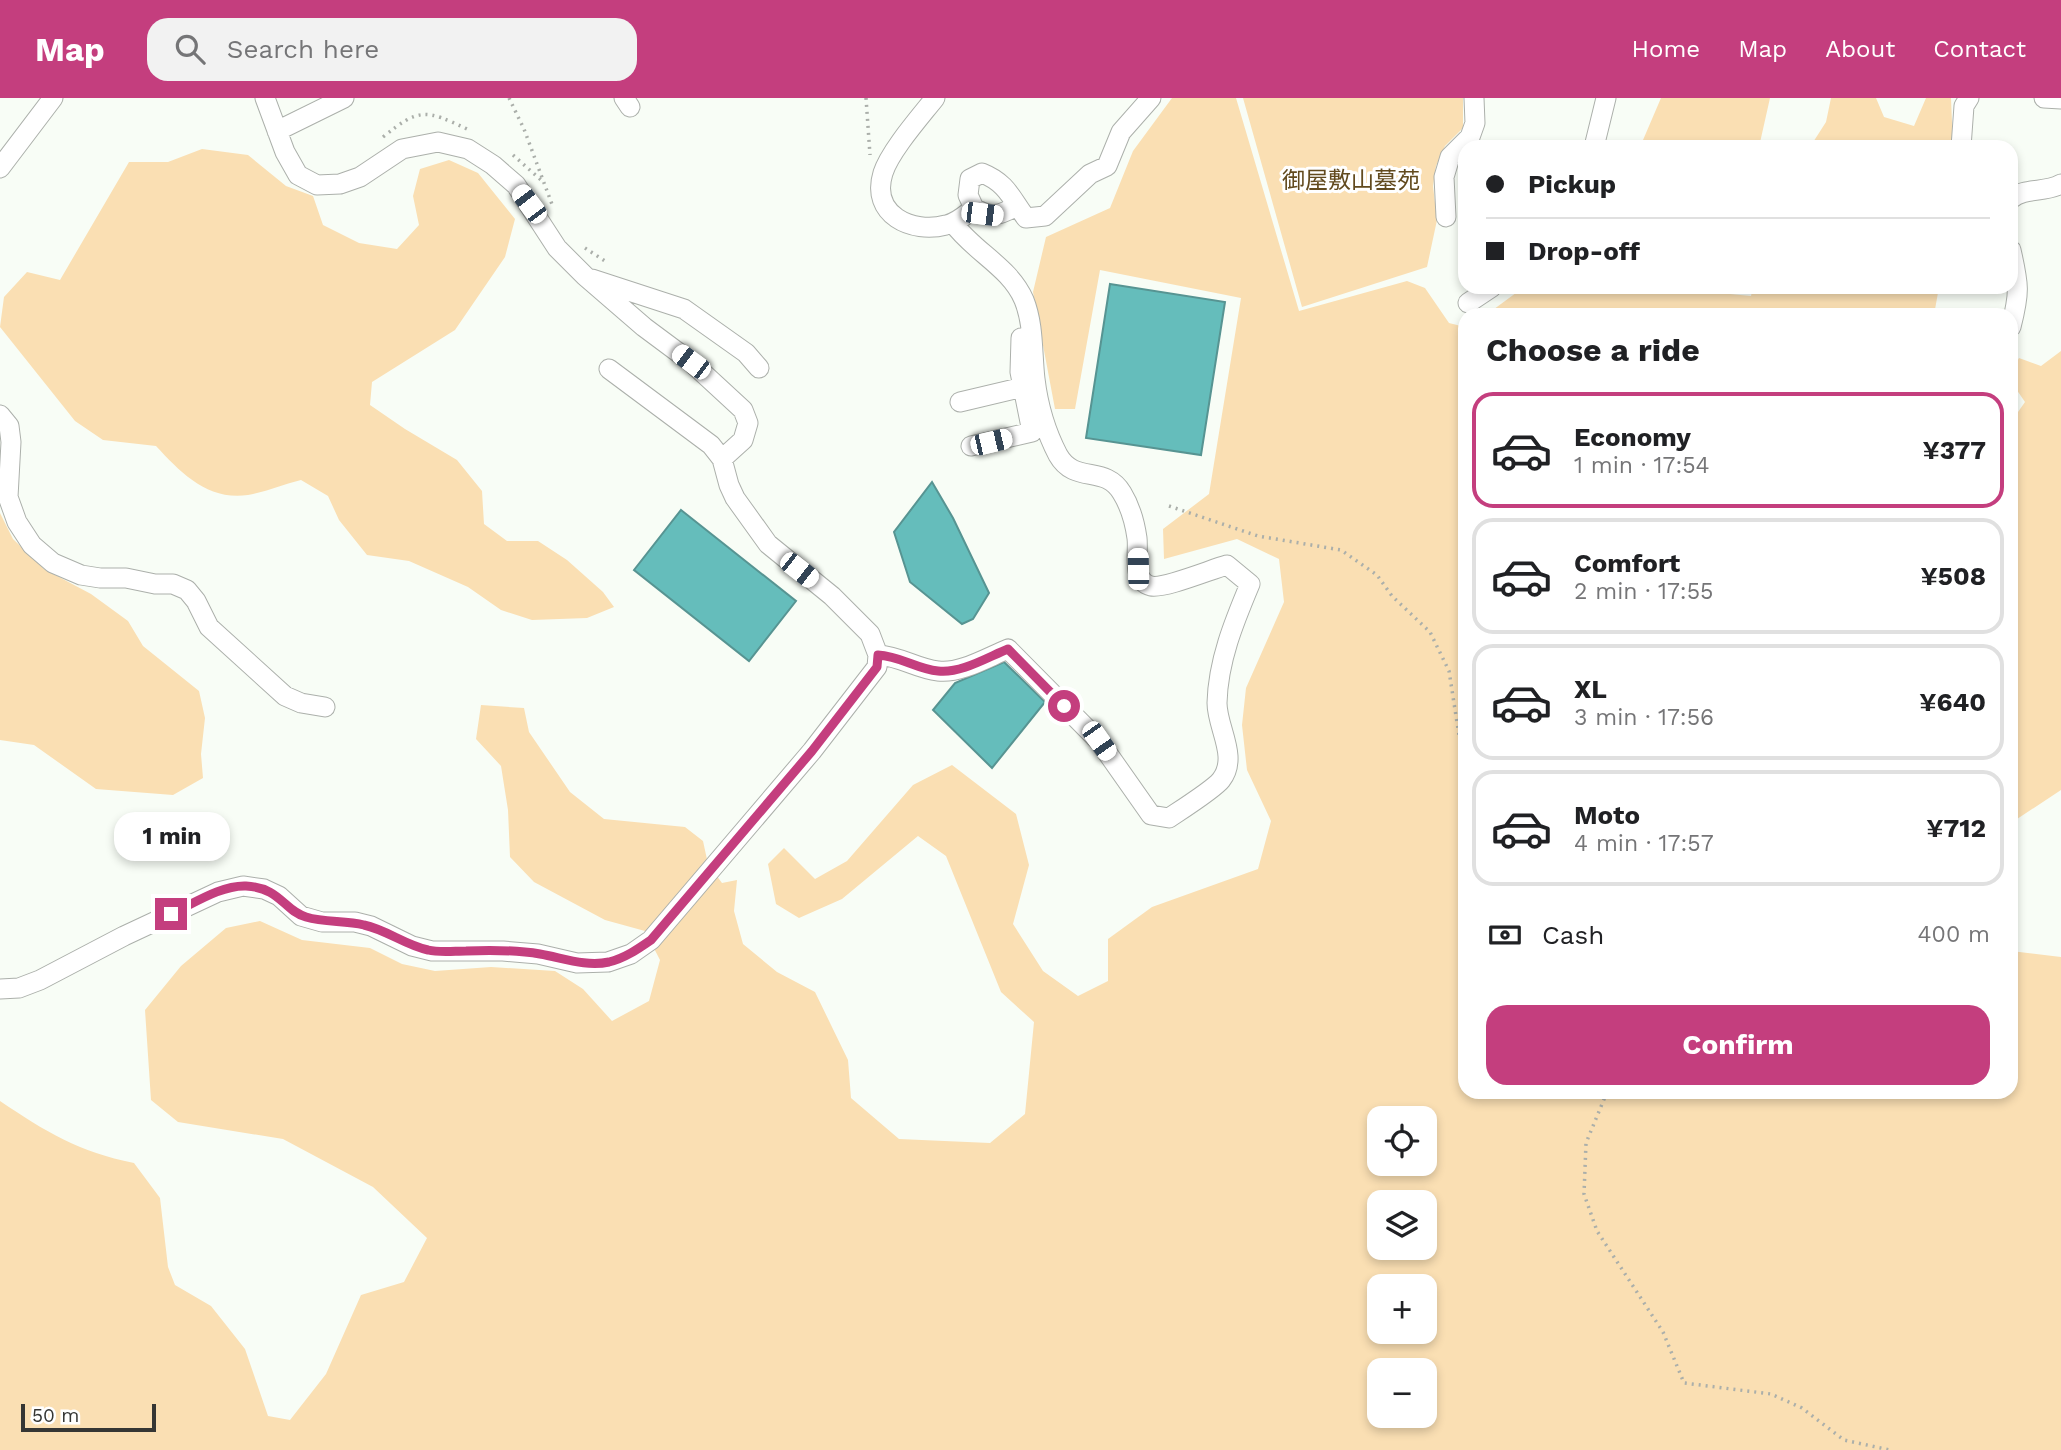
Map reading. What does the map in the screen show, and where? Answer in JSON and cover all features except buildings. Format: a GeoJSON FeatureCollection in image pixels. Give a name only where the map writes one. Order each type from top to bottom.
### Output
{"type":"FeatureCollection","features":[{"type":"Feature","properties":{"kind":"street"},"geometry":{"type":"LineString","coordinates":[[0,168],[53,98]]}},
{"type":"Feature","properties":{"kind":"street"},"geometry":{"type":"LineString","coordinates":[[265,98],[285,152],[298,175],[317,185],[341,184],[360,177],[402,149],[438,142],[468,149],[493,165],[516,185],[549,238],[584,276],[644,327],[691,362],[743,410],[748,423],[743,440],[722,459]]}},
{"type":"Feature","properties":{"kind":"street"},"geometry":{"type":"LineString","coordinates":[[278,131],[344,98]]}},
{"type":"Feature","properties":{"kind":"street"},"geometry":{"type":"LineString","coordinates":[[935,98],[883,172],[881,189],[885,207],[902,223],[922,229],[963,216],[999,216],[1017,206]]}},
{"type":"Feature","properties":{"kind":"street"},"geometry":{"type":"LineString","coordinates":[[878,655],[891,655],[939,672],[960,668],[1008,649],[1099,741],[1151,815],[1169,818],[1221,780],[1230,760],[1218,717],[1217,701],[1229,633],[1250,584],[1227,565],[1162,586],[1150,586],[1141,580],[1137,539],[1123,494],[1105,476],[1069,470],[1059,456],[1044,420],[1035,381],[1031,329],[1024,301],[1012,278],[963,238],[963,216],[970,178],[982,173],[995,178],[1007,189],[1026,218],[1045,216],[1090,174],[1107,166],[1121,132],[1151,98]]}},
{"type":"Feature","properties":{"kind":"street"},"geometry":{"type":"LineString","coordinates":[[1467,140],[1475,123],[1474,98]]}},
{"type":"Feature","properties":{"kind":"street"},"geometry":{"type":"LineString","coordinates":[[1596,140],[1606,98]]}},
{"type":"Feature","properties":{"kind":"street"},"geometry":{"type":"LineString","coordinates":[[1962,140],[1964,106],[1969,98]]}},
{"type":"Feature","properties":{"kind":"street"},"geometry":{"type":"LineString","coordinates":[[2044,98],[2061,100]]}},
{"type":"Feature","properties":{"kind":"street"},"geometry":{"type":"LineString","coordinates":[[1446,217],[1444,177],[1450,157],[1458,149]]}},
{"type":"Feature","properties":{"kind":"street"},"geometry":{"type":"LineString","coordinates":[[2018,194],[2054,188],[2061,184]]}},
{"type":"Feature","properties":{"kind":"street"},"geometry":{"type":"LineString","coordinates":[[584,276],[684,309],[746,353],[759,368]]}},
{"type":"Feature","properties":{"kind":"street"},"geometry":{"type":"LineString","coordinates":[[2016,308],[2018,280]]}},
{"type":"Feature","properties":{"kind":"street"},"geometry":{"type":"LineString","coordinates":[[1468,303],[1482,294]]}},
{"type":"Feature","properties":{"kind":"street"},"geometry":{"type":"LineString","coordinates":[[971,446],[1032,432],[1020,372],[1021,322],[1028,315]]}},
{"type":"Feature","properties":{"kind":"street"},"geometry":{"type":"LineString","coordinates":[[0,989],[19,988],[40,980],[124,936],[218,892],[243,886],[264,889],[279,896],[301,916],[321,922],[355,922],[371,926],[412,946],[432,951],[503,951],[538,954],[577,962],[608,962],[631,954],[651,940],[812,751],[877,667],[878,655],[870,634],[832,596],[768,544],[735,499],[722,459],[711,445],[609,369]]}},
{"type":"Feature","properties":{"kind":"street"},"geometry":{"type":"LineString","coordinates":[[960,402],[1023,387]]}},
{"type":"Feature","properties":{"kind":"street"},"geometry":{"type":"LineString","coordinates":[[0,415],[9,426],[11,442],[8,496],[17,522],[32,545],[53,563],[81,575],[173,584],[187,590],[196,601],[209,627],[285,696],[301,703],[325,707]]}},
{"type":"Feature","properties":{"kind":"path"},"geometry":{"type":"LineString","coordinates":[[509,98],[524,129],[555,211]]}},
{"type":"Feature","properties":{"kind":"path"},"geometry":{"type":"LineString","coordinates":[[866,98],[872,163],[883,172]]}},
{"type":"Feature","properties":{"kind":"path"},"geometry":{"type":"LineString","coordinates":[[580,244],[608,264]]}},
{"type":"Feature","properties":{"kind":"path"},"geometry":{"type":"LineString","coordinates":[[1168,506],[1258,536],[1341,550],[1377,575],[1392,596],[1430,632],[1450,671],[1458,728]]}},
{"type":"Feature","properties":{"kind":"path"},"geometry":{"type":"LineString","coordinates":[[1603,1099],[1586,1143],[1584,1194],[1597,1231],[1663,1332],[1684,1383],[1771,1394],[1802,1408],[1844,1440],[1890,1450]]}},
{"type":"Feature","properties":{"kind":"green space"},"geometry":{"type":"Polygon","coordinates":[[[1172,98],[1236,98],[1299,311],[1407,281],[1425,288],[1449,323],[1458,325],[1458,1099],[2018,1099],[2018,952],[2061,957],[2061,1450],[0,1450],[0,1101],[64,1140],[96,1153],[134,1163],[160,1198],[168,1267],[175,1285],[211,1306],[245,1349],[268,1416],[290,1420],[326,1374],[361,1295],[404,1282],[427,1238],[373,1187],[283,1139],[178,1122],[151,1100],[145,1010],[181,966],[226,928],[260,921],[302,940],[370,948],[402,964],[435,971],[491,967],[555,971],[583,989],[612,1021],[649,1001],[660,960],[645,931],[605,920],[534,882],[510,857],[508,810],[501,766],[476,739],[481,705],[524,708],[529,732],[570,792],[604,819],[685,827],[703,841],[708,864],[722,883],[737,880],[734,911],[743,944],[777,972],[815,992],[848,1060],[851,1098],[899,1139],[990,1143],[1025,1114],[1034,1022],[1001,992],[946,856],[918,836],[842,899],[799,918],[776,904],[768,864],[784,848],[815,879],[847,861],[913,785],[952,765],[1016,814],[1029,865],[1013,924],[1043,971],[1078,996],[1108,981],[1108,939],[1152,907],[1258,869],[1271,821],[1247,770],[1242,725],[1246,688],[1284,602],[1279,559],[1237,539],[1164,559],[1163,529],[1209,494],[1241,298],[1100,270],[1075,409],[1055,409],[1033,292],[1046,237],[1110,208],[1133,151],[1172,98]]]}},
{"type":"Feature","properties":{"kind":"green space","name":"御屋敷山墓苑"},"geometry":{"type":"Polygon","coordinates":[[[1243,98],[1463,98],[1463,128],[1445,146],[1436,166],[1433,186],[1437,220],[1427,267],[1302,307],[1243,98]]]}},
{"type":"Feature","properties":{"kind":"green space"},"geometry":{"type":"Polygon","coordinates":[[[1661,98],[1770,98],[1761,140],[1643,140],[1661,98]]]}},
{"type":"Feature","properties":{"kind":"green space"},"geometry":{"type":"Polygon","coordinates":[[[1831,98],[1876,98],[1884,117],[1914,126],[1926,98],[1951,98],[1953,140],[1814,140],[1826,122],[1831,98]]]}},
{"type":"Feature","properties":{"kind":"green space"},"geometry":{"type":"Polygon","coordinates":[[[202,149],[248,155],[286,186],[313,196],[323,225],[359,243],[397,249],[419,225],[413,196],[420,169],[449,160],[478,173],[515,219],[505,257],[455,330],[372,382],[370,405],[457,460],[482,491],[484,524],[507,541],[538,541],[567,560],[603,592],[614,607],[587,618],[532,620],[501,610],[468,587],[409,561],[367,555],[339,520],[328,496],[301,480],[248,495],[220,494],[196,483],[156,446],[103,440],[75,421],[0,327],[4,297],[27,272],[60,280],[129,162],[168,162],[202,149]]]}},
{"type":"Feature","properties":{"kind":"green space"},"geometry":{"type":"Polygon","coordinates":[[[1514,294],[1938,294],[1935,308],[1496,308],[1514,294]]]}},
{"type":"Feature","properties":{"kind":"green space"},"geometry":{"type":"Polygon","coordinates":[[[2061,351],[2061,790],[2018,818],[2018,412],[2025,402],[2018,391],[2018,360],[2019,358],[2041,366],[2061,351]]]}},
{"type":"Feature","properties":{"kind":"green space"},"geometry":{"type":"Polygon","coordinates":[[[0,513],[13,539],[44,569],[91,594],[128,621],[143,646],[199,691],[205,718],[201,754],[203,778],[173,795],[96,789],[34,745],[0,740],[0,513]]]}},
{"type":"Feature","properties":{"kind":"water"},"geometry":{"type":"Polygon","coordinates":[[[1110,284],[1225,302],[1201,455],[1086,438],[1110,284]]]}},
{"type":"Feature","properties":{"kind":"water"},"geometry":{"type":"Polygon","coordinates":[[[932,482],[953,518],[989,593],[973,619],[962,624],[910,582],[894,532],[932,482]]]}},
{"type":"Feature","properties":{"kind":"water"},"geometry":{"type":"Polygon","coordinates":[[[681,510],[796,601],[749,661],[634,570],[681,510]]]}},
{"type":"Feature","properties":{"kind":"water"},"geometry":{"type":"Polygon","coordinates":[[[1004,662],[1045,702],[992,768],[933,710],[955,683],[1004,662]]]}},
{"type":"Feature","properties":{"kind":"route"},"geometry":{"type":"LineString","coordinates":[[171,914],[218,892],[243,886],[264,889],[279,896],[301,916],[321,922],[355,922],[371,926],[412,946],[432,951],[503,951],[538,954],[577,962],[608,962],[631,954],[651,940],[812,751],[877,667],[878,655],[891,655],[939,672],[960,668],[1008,649],[1064,706]]}}]}
